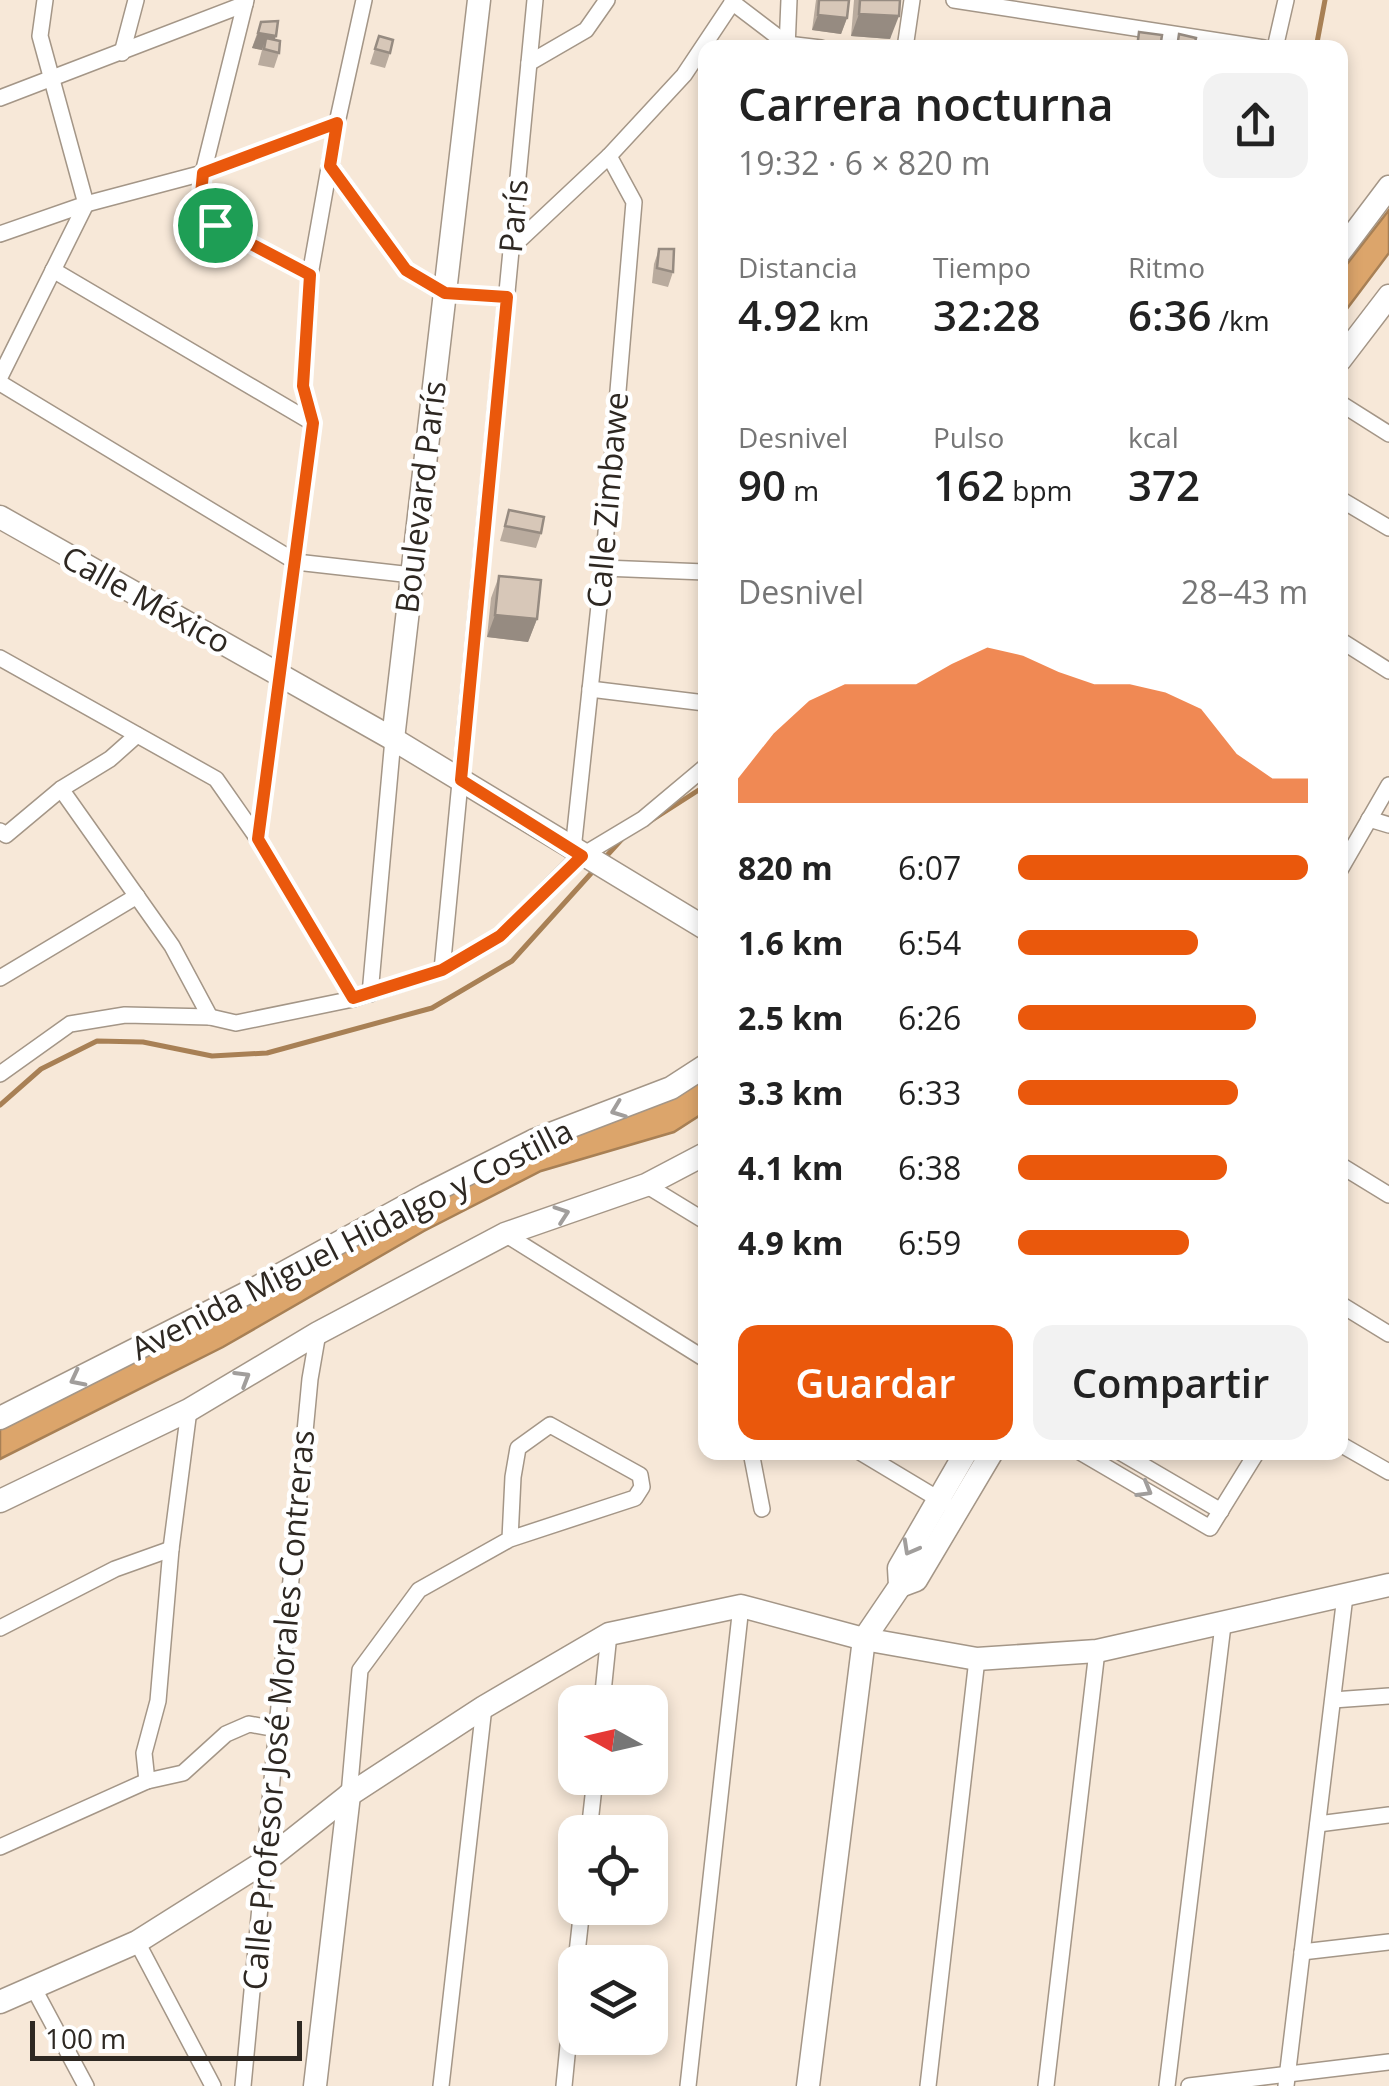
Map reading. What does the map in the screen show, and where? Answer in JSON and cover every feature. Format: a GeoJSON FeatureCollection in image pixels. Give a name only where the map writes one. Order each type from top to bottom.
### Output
{"type":"FeatureCollection","features":[{"type":"Feature","properties":{"kind":"street"},"geometry":{"type":"LineString","coordinates":[[45,0],[40,36],[86,204],[0,380],[296,562],[412,575]]}},
{"type":"Feature","properties":{"kind":"street"},"geometry":{"type":"LineString","coordinates":[[122,53],[136,0]]}},
{"type":"Feature","properties":{"kind":"street"},"geometry":{"type":"LineString","coordinates":[[258,839],[313,423],[303,386],[310,275],[364,0]]}},
{"type":"Feature","properties":{"kind":"street","name":"Boulevard París"},"geometry":{"type":"LineString","coordinates":[[370,994],[393,740],[479,0]]}},
{"type":"Feature","properties":{"kind":"street","name":"París"},"geometry":{"type":"LineString","coordinates":[[442,970],[535,0]]}},
{"type":"Feature","properties":{"kind":"street"},"geometry":{"type":"LineString","coordinates":[[529,63],[586,30],[607,0]]}},
{"type":"Feature","properties":{"kind":"street"},"geometry":{"type":"LineString","coordinates":[[787,40],[789,0]]}},
{"type":"Feature","properties":{"kind":"street"},"geometry":{"type":"LineString","coordinates":[[906,40],[912,0]]}},
{"type":"Feature","properties":{"kind":"street"},"geometry":{"type":"LineString","coordinates":[[954,0],[1219,40]]}},
{"type":"Feature","properties":{"kind":"street"},"geometry":{"type":"LineString","coordinates":[[1278,40],[1286,0]]}},
{"type":"Feature","properties":{"kind":"street"},"geometry":{"type":"LineString","coordinates":[[707,40],[733,1],[780,40]]}},
{"type":"Feature","properties":{"kind":"street"},"geometry":{"type":"LineString","coordinates":[[0,98],[246,2]]}},
{"type":"Feature","properties":{"kind":"street"},"geometry":{"type":"LineString","coordinates":[[246,2],[203,173],[200,205],[215,225],[310,275]]}},
{"type":"Feature","properties":{"kind":"street"},"geometry":{"type":"LineString","coordinates":[[1120,40],[1121,28]]}},
{"type":"Feature","properties":{"kind":"street"},"geometry":{"type":"LineString","coordinates":[[512,247],[609,156],[684,75],[698,54]]}},
{"type":"Feature","properties":{"kind":"street"},"geometry":{"type":"LineString","coordinates":[[0,234],[86,204],[203,173],[337,123]]}},
{"type":"Feature","properties":{"kind":"street","name":"Calle Zimbawe"},"geometry":{"type":"LineString","coordinates":[[581,855],[590,688],[634,202],[609,156]]}},
{"type":"Feature","properties":{"kind":"street"},"geometry":{"type":"LineString","coordinates":[[330,166],[406,270],[445,293],[507,297]]}},
{"type":"Feature","properties":{"kind":"street"},"geometry":{"type":"LineString","coordinates":[[1348,242],[1389,188]]}},
{"type":"Feature","properties":{"kind":"street"},"geometry":{"type":"LineString","coordinates":[[53,270],[313,423]]}},
{"type":"Feature","properties":{"kind":"street"},"geometry":{"type":"LineString","coordinates":[[1348,350],[1389,296]]}},
{"type":"Feature","properties":{"kind":"street"},"geometry":{"type":"LineString","coordinates":[[1348,408],[1389,434]]}},
{"type":"Feature","properties":{"kind":"street"},"geometry":{"type":"LineString","coordinates":[[1348,504],[1389,528]]}},
{"type":"Feature","properties":{"kind":"street","name":"Calle México"},"geometry":{"type":"LineString","coordinates":[[0,518],[393,740],[698,924]]}},
{"type":"Feature","properties":{"kind":"street"},"geometry":{"type":"LineString","coordinates":[[603,568],[698,572]]}},
{"type":"Feature","properties":{"kind":"street"},"geometry":{"type":"LineString","coordinates":[[1348,645],[1389,671]]}},
{"type":"Feature","properties":{"kind":"street"},"geometry":{"type":"LineString","coordinates":[[0,658],[216,779],[258,839],[353,998]]}},
{"type":"Feature","properties":{"kind":"street"},"geometry":{"type":"LineString","coordinates":[[590,688],[698,701]]}},
{"type":"Feature","properties":{"kind":"street"},"geometry":{"type":"LineString","coordinates":[[2,836],[61,789],[110,759],[136,735]]}},
{"type":"Feature","properties":{"kind":"street"},"geometry":{"type":"LineString","coordinates":[[0,1074],[70,1024],[125,1015],[210,1016],[236,1022],[370,994],[442,970],[500,936],[581,855],[643,819],[698,772]]}},
{"type":"Feature","properties":{"kind":"street"},"geometry":{"type":"LineString","coordinates":[[1348,856],[1389,786]]}},
{"type":"Feature","properties":{"kind":"street"},"geometry":{"type":"LineString","coordinates":[[61,789],[172,946],[210,1016]]}},
{"type":"Feature","properties":{"kind":"street"},"geometry":{"type":"LineString","coordinates":[[1369,819],[1389,825]]}},
{"type":"Feature","properties":{"kind":"street"},"geometry":{"type":"LineString","coordinates":[[0,978],[137,896]]}},
{"type":"Feature","properties":{"kind":"street","name":"Avenida Miguel Hidalgo y Costilla"},"geometry":{"type":"LineString","coordinates":[[0,1418],[246,1294],[535,1140],[670,1088],[698,1070]]}},
{"type":"Feature","properties":{"kind":"street","name":"Avenida Miguel Hidalgo y Costilla"},"geometry":{"type":"LineString","coordinates":[[0,1502],[189,1410],[318,1334],[505,1234],[646,1184],[698,1158]]}},
{"type":"Feature","properties":{"kind":"street"},"geometry":{"type":"LineString","coordinates":[[1348,1170],[1389,1195]]}},
{"type":"Feature","properties":{"kind":"street"},"geometry":{"type":"LineString","coordinates":[[646,1184],[698,1217]]}},
{"type":"Feature","properties":{"kind":"street"},"geometry":{"type":"LineString","coordinates":[[505,1234],[698,1356]]}},
{"type":"Feature","properties":{"kind":"street"},"geometry":{"type":"LineString","coordinates":[[1348,1312],[1389,1334]]}},
{"type":"Feature","properties":{"kind":"street","name":"Calle Profesor José Morales Contreras"},"geometry":{"type":"LineString","coordinates":[[243,2086],[310,1379],[318,1334]]}},
{"type":"Feature","properties":{"kind":"street"},"geometry":{"type":"LineString","coordinates":[[147,1782],[144,1753],[158,1701],[171,1549],[189,1410]]}},
{"type":"Feature","properties":{"kind":"street"},"geometry":{"type":"LineString","coordinates":[[314,2086],[360,1670],[419,1590],[510,1539],[635,1498],[642,1487],[640,1475],[550,1426],[518,1448],[510,1539]]}},
{"type":"Feature","properties":{"kind":"street"},"geometry":{"type":"LineString","coordinates":[[1348,1449],[1389,1472]]}},
{"type":"Feature","properties":{"kind":"street"},"geometry":{"type":"LineString","coordinates":[[753,1460],[762,1509]]}},
{"type":"Feature","properties":{"kind":"street"},"geometry":{"type":"LineString","coordinates":[[874,1460],[948,1504]]}},
{"type":"Feature","properties":{"kind":"street"},"geometry":{"type":"LineString","coordinates":[[948,1504],[963,1460]]}},
{"type":"Feature","properties":{"kind":"street"},"geometry":{"type":"LineString","coordinates":[[808,2086],[864,1639],[900,1586],[899,1568],[985,1460]]}},
{"type":"Feature","properties":{"kind":"street"},"geometry":{"type":"LineString","coordinates":[[1093,1460],[1210,1528],[1251,1460]]}},
{"type":"Feature","properties":{"kind":"street"},"geometry":{"type":"LineString","coordinates":[[1114,1473],[1120,1460]]}},
{"type":"Feature","properties":{"kind":"street"},"geometry":{"type":"LineString","coordinates":[[1136,1460],[1221,1510]]}},
{"type":"Feature","properties":{"kind":"street"},"geometry":{"type":"LineString","coordinates":[[0,1628],[115,1570],[171,1549]]}},
{"type":"Feature","properties":{"kind":"street"},"geometry":{"type":"LineString","coordinates":[[0,2002],[137,1942],[267,1860],[349,1794],[484,1707],[609,1634],[741,1606],[864,1639],[977,1659],[1097,1651],[1389,1585]]}},
{"type":"Feature","properties":{"kind":"street"},"geometry":{"type":"LineString","coordinates":[[1287,2080],[1346,1596]]}},
{"type":"Feature","properties":{"kind":"street"},"geometry":{"type":"LineString","coordinates":[[688,2086],[741,1606]]}},
{"type":"Feature","properties":{"kind":"street"},"geometry":{"type":"LineString","coordinates":[[1167,2086],[1223,1625]]}},
{"type":"Feature","properties":{"kind":"street"},"geometry":{"type":"LineString","coordinates":[[604,1685],[609,1634]]}},
{"type":"Feature","properties":{"kind":"street"},"geometry":{"type":"LineString","coordinates":[[1046,2086],[1097,1651]]}},
{"type":"Feature","properties":{"kind":"street"},"geometry":{"type":"LineString","coordinates":[[928,2086],[977,1659]]}},
{"type":"Feature","properties":{"kind":"street"},"geometry":{"type":"LineString","coordinates":[[1332,1700],[1389,1696]]}},
{"type":"Feature","properties":{"kind":"street"},"geometry":{"type":"LineString","coordinates":[[442,2086],[484,1707]]}},
{"type":"Feature","properties":{"kind":"street"},"geometry":{"type":"LineString","coordinates":[[0,1847],[147,1782],[183,1772],[226,1734],[249,1724],[276,1729]]}},
{"type":"Feature","properties":{"kind":"street"},"geometry":{"type":"LineString","coordinates":[[1318,1824],[1389,1815]]}},
{"type":"Feature","properties":{"kind":"street"},"geometry":{"type":"LineString","coordinates":[[137,1942],[214,2086]]}},
{"type":"Feature","properties":{"kind":"street"},"geometry":{"type":"LineString","coordinates":[[1302,1952],[1389,1942]]}},
{"type":"Feature","properties":{"kind":"street"},"geometry":{"type":"LineString","coordinates":[[33,1986],[86,2086]]}},
{"type":"Feature","properties":{"kind":"street"},"geometry":{"type":"LineString","coordinates":[[564,2086],[567,2055]]}},
{"type":"Feature","properties":{"kind":"street"},"geometry":{"type":"LineString","coordinates":[[1189,2086],[1287,2080],[1389,2062]]}},
{"type":"Feature","properties":{"kind":"shaded area"},"geometry":{"type":"Polygon","coordinates":[[[1389,210],[1389,253],[1348,307],[1348,263],[1389,210]]]}},
{"type":"Feature","properties":{"kind":"shaded area"},"geometry":{"type":"Polygon","coordinates":[[[698,1077],[698,1117],[674,1132],[541,1171],[424,1231],[223,1347],[0,1459],[0,1426],[437,1195],[698,1077]]]}},
{"type":"Feature","properties":{"kind":"building"},"geometry":{"type":"Polygon","coordinates":[[[819,0],[849,0],[847,18],[818,15],[819,0]]]}},
{"type":"Feature","properties":{"kind":"building"},"geometry":{"type":"Polygon","coordinates":[[[860,0],[900,0],[899,16],[859,14],[860,0]]]}},
{"type":"Feature","properties":{"kind":"building"},"geometry":{"type":"Polygon","coordinates":[[[278,21],[276,36],[258,33],[261,22],[278,21]]]}},
{"type":"Feature","properties":{"kind":"building"},"geometry":{"type":"Polygon","coordinates":[[[1139,32],[1162,35],[1161,40],[1138,40],[1139,32]]]}},
{"type":"Feature","properties":{"kind":"building"},"geometry":{"type":"Polygon","coordinates":[[[1179,34],[1196,38],[1196,40],[1178,40],[1179,34]]]}},
{"type":"Feature","properties":{"kind":"building"},"geometry":{"type":"Polygon","coordinates":[[[379,36],[393,40],[390,53],[375,49],[379,36]]]}},
{"type":"Feature","properties":{"kind":"building"},"geometry":{"type":"Polygon","coordinates":[[[266,38],[280,41],[279,53],[264,49],[266,38]]]}},
{"type":"Feature","properties":{"kind":"building"},"geometry":{"type":"Polygon","coordinates":[[[659,249],[674,249],[673,272],[657,268],[659,249]]]}},
{"type":"Feature","properties":{"kind":"building"},"geometry":{"type":"Polygon","coordinates":[[[509,510],[544,517],[541,533],[505,526],[509,510]]]}},
{"type":"Feature","properties":{"kind":"building"},"geometry":{"type":"Polygon","coordinates":[[[499,576],[541,580],[537,619],[495,615],[499,576]]]}},
{"type":"Feature","properties":{"kind":"waterway"},"geometry":{"type":"LineString","coordinates":[[1318,40],[1325,0]]}},
{"type":"Feature","properties":{"kind":"waterway"},"geometry":{"type":"LineString","coordinates":[[652,820],[698,790]]}},
{"type":"Feature","properties":{"kind":"waterway"},"geometry":{"type":"LineString","coordinates":[[602,861],[622,839]]}},
{"type":"Feature","properties":{"kind":"waterway"},"geometry":{"type":"LineString","coordinates":[[0,1105],[41,1069],[97,1041],[143,1042],[212,1056],[267,1053],[432,1008],[512,961],[595,869]]}},
{"type":"Feature","properties":{"kind":"route"},"geometry":{"type":"LineString","coordinates":[[337,123],[330,166],[406,270],[445,293],[507,297],[461,780],[582,856],[500,936],[442,970],[353,998],[258,839],[313,423],[303,386],[310,275],[215,225],[200,205],[203,173],[337,123]]}}]}
